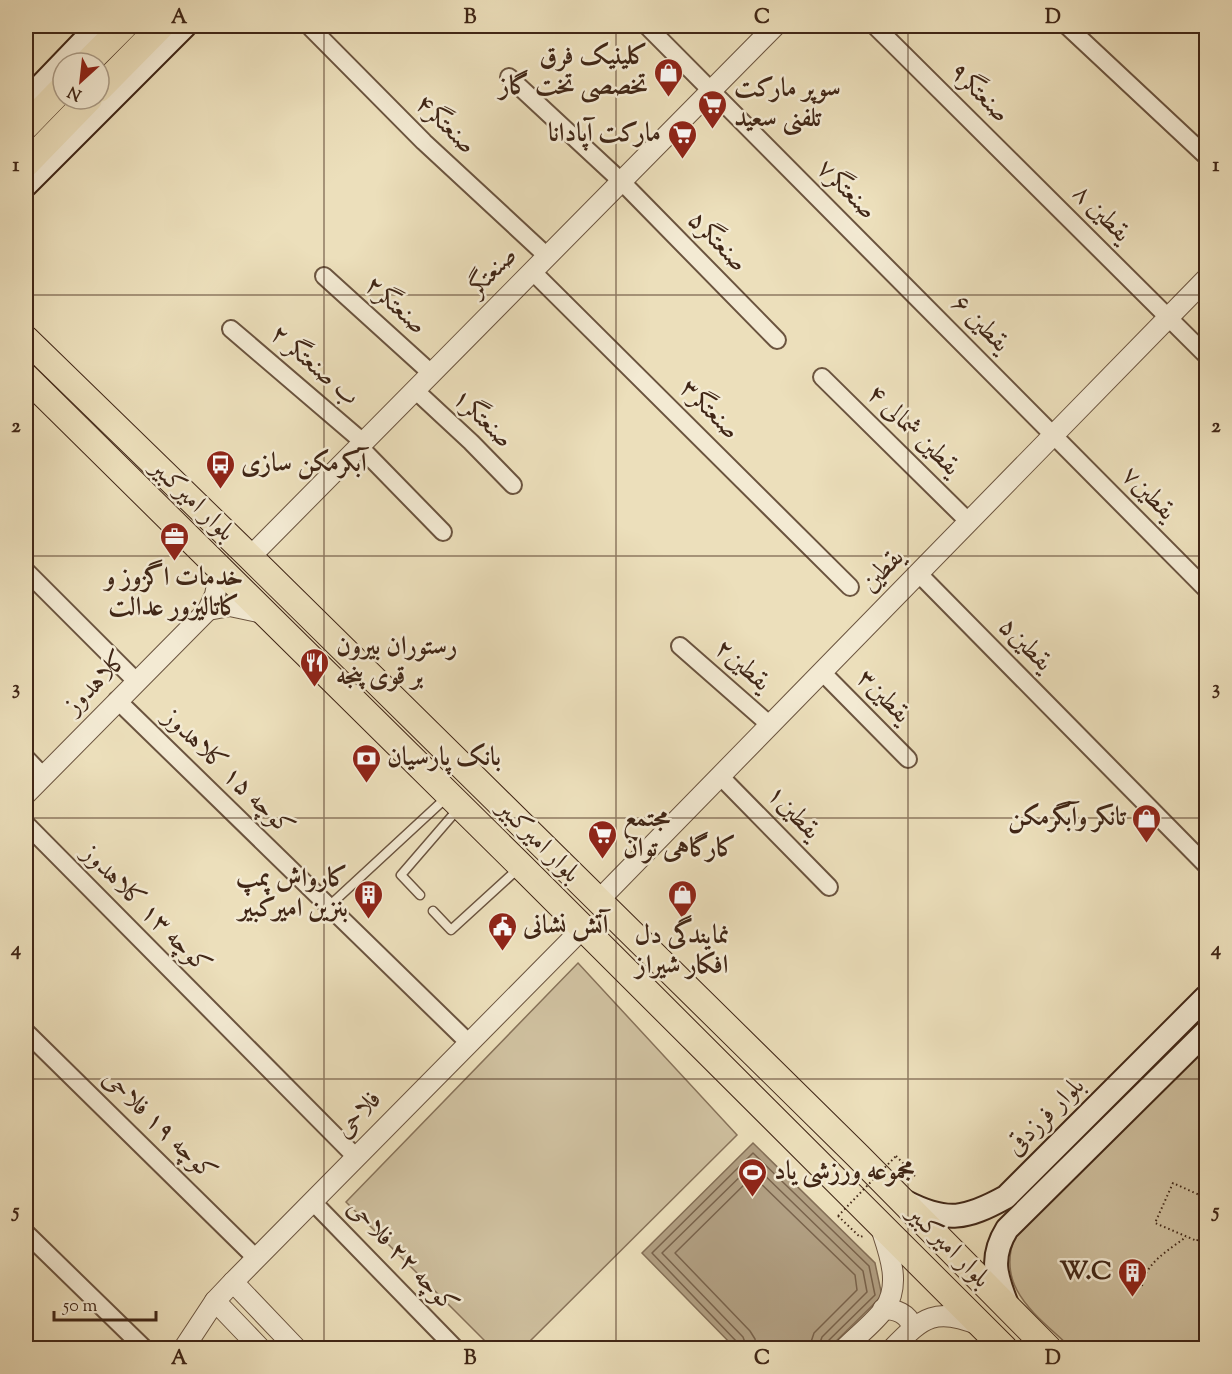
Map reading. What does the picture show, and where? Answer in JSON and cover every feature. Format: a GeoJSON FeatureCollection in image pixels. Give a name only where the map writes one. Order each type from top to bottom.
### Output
{"type":"FeatureCollection","features":[{"type":"Feature","properties":{"kind":"main road"},"geometry":{"type":"LineString","coordinates":[[26,101],[98,26]]}},
{"type":"Feature","properties":{"kind":"main road"},"geometry":{"type":"LineString","coordinates":[[99,51],[124,26]]}},
{"type":"Feature","properties":{"kind":"main road"},"geometry":{"type":"LineString","coordinates":[[111,77],[161,26]]}},
{"type":"Feature","properties":{"kind":"main road"},"geometry":{"type":"LineString","coordinates":[[26,185],[185,26]]}},
{"type":"Feature","properties":{"kind":"main road"},"geometry":{"type":"LineString","coordinates":[[26,126],[51,100]]}},
{"type":"Feature","properties":{"kind":"main road"},"geometry":{"type":"LineString","coordinates":[[26,164],[77,111]]}},
{"type":"Feature","properties":{"kind":"main road","name":"بلوار امیرکبیر"},"geometry":{"type":"LineString","coordinates":[[26,339],[858,1156],[1048,1348]]}},
{"type":"Feature","properties":{"kind":"main road","name":"بلوار امیرکبیر"},"geometry":{"type":"LineString","coordinates":[[26,377],[583,928],[870,1231],[1004,1348]]}},
{"type":"Feature","properties":{"kind":"main road"},"geometry":{"type":"LineString","coordinates":[[96,447],[117,427]]}},
{"type":"Feature","properties":{"kind":"main road","name":"بلوار فرزدقی"},"geometry":{"type":"LineString","coordinates":[[899,1199],[931,1213],[957,1216],[979,1212],[1006,1197],[1206,997]]}},
{"type":"Feature","properties":{"kind":"main road","name":"بلوار فرزدقی"},"geometry":{"type":"LineString","coordinates":[[1009,1308],[997,1276],[996,1256],[1000,1241],[1007,1229],[1206,1032]]}},
{"type":"Feature","properties":{"kind":"main road"},"geometry":{"type":"LineString","coordinates":[[1006,1197],[1001,1208],[1003,1215],[1013,1219],[1023,1213]]}},
{"type":"Feature","properties":{"kind":"street","name":"صنعتگر۷"},"geometry":{"type":"LineString","coordinates":[[647,26],[870,250]]}},
{"type":"Feature","properties":{"kind":"street","name":"صنعتگر"},"geometry":{"type":"LineString","coordinates":[[250,557],[775,26]]}},
{"type":"Feature","properties":{"kind":"street","name":"صنعتگر۹"},"geometry":{"type":"LineString","coordinates":[[875,26],[997,146]]}},
{"type":"Feature","properties":{"kind":"street"},"geometry":{"type":"LineString","coordinates":[[1067,26],[1206,156]]}},
{"type":"Feature","properties":{"kind":"street","name":"صنعتگر۴"},"geometry":{"type":"LineString","coordinates":[[312,27],[424,142],[547,256]]}},
{"type":"Feature","properties":{"kind":"street","name":"صنعتگر۵"},"geometry":{"type":"LineString","coordinates":[[509,77],[621,181],[777,339]]}},
{"type":"Feature","properties":{"kind":"street","name":"یقطین ۸"},"geometry":{"type":"LineString","coordinates":[[997,146],[1206,356]]}},
{"type":"Feature","properties":{"kind":"street","name":"یقطین ۶"},"geometry":{"type":"LineString","coordinates":[[870,250],[1054,435]]}},
{"type":"Feature","properties":{"kind":"street","name":"صنعتگر۳"},"geometry":{"type":"LineString","coordinates":[[532,271],[850,587]]}},
{"type":"Feature","properties":{"kind":"street","name":"صنعتگر۲"},"geometry":{"type":"LineString","coordinates":[[324,276],[431,373]]}},
{"type":"Feature","properties":{"kind":"street","name":"یقطین"},"geometry":{"type":"LineString","coordinates":[[598,901],[1206,279]]}},
{"type":"Feature","properties":{"kind":"street","name":"۲ ب صنعتگر"},"geometry":{"type":"LineString","coordinates":[[231,329],[361,444],[443,532]]}},
{"type":"Feature","properties":{"kind":"street","name":"یقطین شمالی ۴"},"geometry":{"type":"LineString","coordinates":[[822,377],[969,522]]}},
{"type":"Feature","properties":{"kind":"street","name":"صنعتگر۱"},"geometry":{"type":"LineString","coordinates":[[415,390],[513,485]]}},
{"type":"Feature","properties":{"kind":"street","name":"یقطین۷"},"geometry":{"type":"LineString","coordinates":[[1054,435],[1206,589]]}},
{"type":"Feature","properties":{"kind":"street","name":"کلاهدوز"},"geometry":{"type":"LineString","coordinates":[[26,794],[208,610],[215,595],[220,570]]}},
{"type":"Feature","properties":{"kind":"street"},"geometry":{"type":"LineString","coordinates":[[26,571],[136,681]]}},
{"type":"Feature","properties":{"kind":"street","name":"یقطین۵"},"geometry":{"type":"LineString","coordinates":[[918,573],[1206,865]]}},
{"type":"Feature","properties":{"kind":"street"},"geometry":{"type":"LineString","coordinates":[[208,610],[230,606],[263,613]]}},
{"type":"Feature","properties":{"kind":"street","name":"یقطین۲"},"geometry":{"type":"LineString","coordinates":[[680,646],[770,725]]}},
{"type":"Feature","properties":{"kind":"street","name":"یقطین۳"},"geometry":{"type":"LineString","coordinates":[[822,672],[908,759]]}},
{"type":"Feature","properties":{"kind":"street","name":"کوچه ۱۵ کلاهدوز"},"geometry":{"type":"LineString","coordinates":[[117,700],[468,1042]]}},
{"type":"Feature","properties":{"kind":"street"},"geometry":{"type":"LineString","coordinates":[[26,758],[43,776]]}},
{"type":"Feature","properties":{"kind":"street","name":"یقطین۱"},"geometry":{"type":"LineString","coordinates":[[720,776],[829,887]]}},
{"type":"Feature","properties":{"kind":"street","name":"کوچه ۱۳ کلاهدوز"},"geometry":{"type":"LineString","coordinates":[[26,824],[356,1157]]}},
{"type":"Feature","properties":{"kind":"street","name":"فلاحی"},"geometry":{"type":"LineString","coordinates":[[184,1348],[215,1301],[233,1282],[583,928]]}},
{"type":"Feature","properties":{"kind":"street","name":"کوچه ۱۹ فلاحی"},"geometry":{"type":"LineString","coordinates":[[26,1032],[256,1258]]}},
{"type":"Feature","properties":{"kind":"street","name":"کوچه ۲۲ فلاحی"},"geometry":{"type":"LineString","coordinates":[[313,1202],[455,1348]]}},
{"type":"Feature","properties":{"kind":"street"},"geometry":{"type":"LineString","coordinates":[[845,1348],[884,1309],[892,1290],[890,1259],[870,1231]]}},
{"type":"Feature","properties":{"kind":"street"},"geometry":{"type":"LineString","coordinates":[[26,1233],[144,1348]]}},
{"type":"Feature","properties":{"kind":"street"},"geometry":{"type":"LineString","coordinates":[[233,1282],[296,1348]]}},
{"type":"Feature","properties":{"kind":"street"},"geometry":{"type":"LineString","coordinates":[[215,1301],[260,1348]]}},
{"type":"Feature","properties":{"kind":"street"},"geometry":{"type":"LineString","coordinates":[[884,1309],[905,1315],[912,1326],[910,1331]]}},
{"type":"Feature","properties":{"kind":"street"},"geometry":{"type":"LineString","coordinates":[[893,1348],[925,1320],[939,1317],[967,1320],[981,1326]]}},
{"type":"Feature","properties":{"kind":"lane"},"geometry":{"type":"LineString","coordinates":[[420,895],[401,875],[454,801]]}},
{"type":"Feature","properties":{"kind":"lane"},"geometry":{"type":"LineString","coordinates":[[328,907],[454,801]]}},
{"type":"Feature","properties":{"kind":"lane"},"geometry":{"type":"LineString","coordinates":[[433,911],[451,930],[520,866]]}},
{"type":"Feature","properties":{"kind":"path"},"geometry":{"type":"LineString","coordinates":[[870,1231],[838,1216],[896,1156],[915,1174]]}},
{"type":"Feature","properties":{"kind":"path"},"geometry":{"type":"LineString","coordinates":[[1206,1198],[1173,1183],[1155,1223],[1197,1241],[1206,1220]]}},
{"type":"Feature","properties":{"kind":"path"},"geometry":{"type":"LineString","coordinates":[[1201,1232],[1206,1236]]}},
{"type":"Feature","properties":{"kind":"path"},"geometry":{"type":"LineString","coordinates":[[1142,1286],[1143,1275],[1152,1264],[1186,1237]]}},
{"type":"Feature","properties":{"kind":"shaded area"},"geometry":{"type":"Polygon","coordinates":[[[578,963],[737,1135],[523,1348],[492,1348],[346,1202],[578,963]]]}},
{"type":"Feature","properties":{"kind":"shaded area"},"geometry":{"type":"Polygon","coordinates":[[[1206,1049],[1206,1348],[1071,1348],[1032,1311],[1014,1284],[1010,1269],[1011,1251],[1017,1232],[1206,1049]]]}},
{"type":"Feature","properties":{"kind":"water","name":"مجموعه ورزشی یاد"},"geometry":{"type":"Polygon","coordinates":[[[753,1143],[875,1263],[882,1296],[829,1348],[735,1348],[642,1253],[753,1143]]]}},
{"type":"Feature","properties":{"kind":"place","name":"کلینیک فرق تخصصی تخت گاز"},"geometry":{"type":"Point","coordinates":[669,98]}},
{"type":"Feature","properties":{"kind":"place","name":"سوپر مارکت تلفنی سعید"},"geometry":{"type":"Point","coordinates":[713,130]}},
{"type":"Feature","properties":{"kind":"place","name":"مارکت آپادانا"},"geometry":{"type":"Point","coordinates":[682,160]}},
{"type":"Feature","properties":{"kind":"place","name":"آبکرمکن سازی"},"geometry":{"type":"Point","coordinates":[220,490]}},
{"type":"Feature","properties":{"kind":"place","name":"خدمات اگزوز و کاتالیزور عدالت"},"geometry":{"type":"Point","coordinates":[174,562]}},
{"type":"Feature","properties":{"kind":"place","name":"رستوران بیرون بر قوی پنجه"},"geometry":{"type":"Point","coordinates":[315,688]}},
{"type":"Feature","properties":{"kind":"place","name":"بانک پارسیان"},"geometry":{"type":"Point","coordinates":[366,784]}},
{"type":"Feature","properties":{"kind":"place","name":"تانکر وآبگرمکن"},"geometry":{"type":"Point","coordinates":[1147,844]}},
{"type":"Feature","properties":{"kind":"place","name":"مجتمع کارگاهی توان"},"geometry":{"type":"Point","coordinates":[602,860]}},
{"type":"Feature","properties":{"kind":"place","name":"کارواش پمپ بنزین امیرکبیر"},"geometry":{"type":"Point","coordinates":[369,920]}},
{"type":"Feature","properties":{"kind":"place","name":"نمایندگی دل افکار شیراز"},"geometry":{"type":"Point","coordinates":[682,920]}},
{"type":"Feature","properties":{"kind":"place","name":"آتش نشانی"},"geometry":{"type":"Point","coordinates":[502,952]}},
{"type":"Feature","properties":{"kind":"place","name":"مجموعه ورزشی یاد"},"geometry":{"type":"Point","coordinates":[753,1198]}},
{"type":"Feature","properties":{"kind":"place","name":"W.C"},"geometry":{"type":"Point","coordinates":[1133,1298]}}]}
